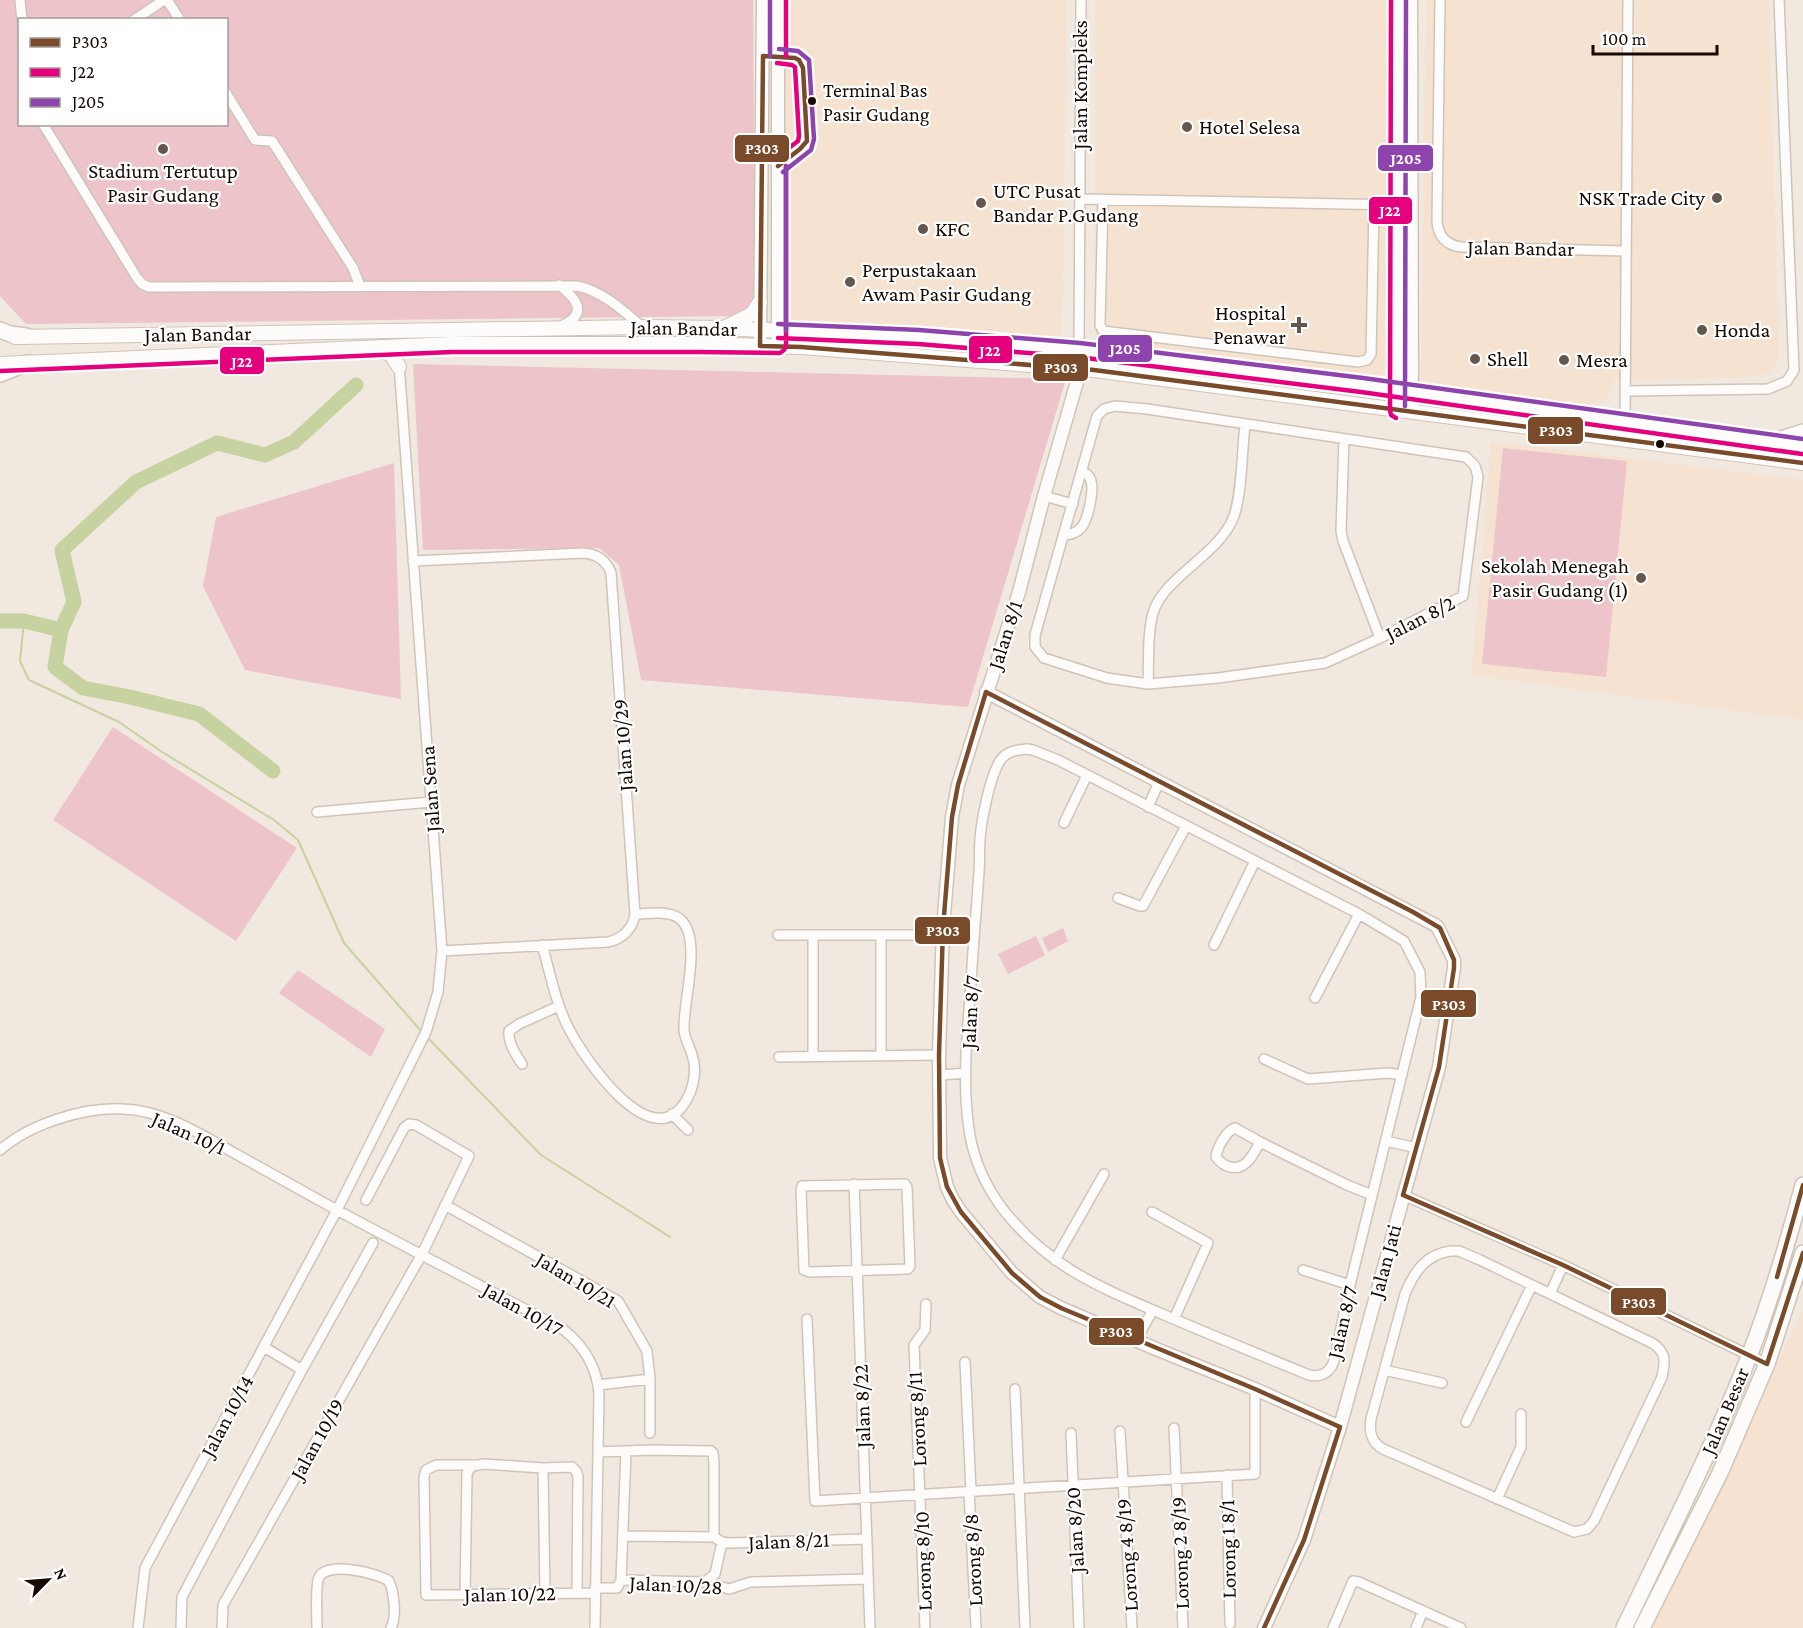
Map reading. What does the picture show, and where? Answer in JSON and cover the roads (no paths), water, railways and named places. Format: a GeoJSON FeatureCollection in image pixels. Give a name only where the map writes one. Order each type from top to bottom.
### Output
{"type":"FeatureCollection","features":[{"type":"Feature","properties":{"kind":"main road"},"geometry":{"type":"LineString","coordinates":[[721,328],[752,314],[760,302]]}},
{"type":"Feature","properties":{"kind":"main road","name":"Jalan Bandar"},"geometry":{"type":"LineString","coordinates":[[0,338],[642,327],[721,328],[918,338],[1079,350],[1413,392],[1803,447]]}},
{"type":"Feature","properties":{"kind":"main road"},"geometry":{"type":"LineString","coordinates":[[0,330],[26,336]]}},
{"type":"Feature","properties":{"kind":"main road"},"geometry":{"type":"LineString","coordinates":[[367,331],[393,338],[398,346],[404,336],[430,330]]}},
{"type":"Feature","properties":{"kind":"main road","name":"Jalan Bandar"},"geometry":{"type":"LineString","coordinates":[[0,364],[452,344],[778,346],[1082,368],[1803,463]]}},
{"type":"Feature","properties":{"kind":"main road"},"geometry":{"type":"LineString","coordinates":[[368,348],[391,354],[399,367]]}},
{"type":"Feature","properties":{"kind":"main road"},"geometry":{"type":"LineString","coordinates":[[0,374],[28,363]]}},
{"type":"Feature","properties":{"kind":"main road"},"geometry":{"type":"LineString","coordinates":[[1772,442],[1803,432]]}},
{"type":"Feature","properties":{"kind":"main road","name":"Jalan Besar"},"geometry":{"type":"LineString","coordinates":[[1624,1628],[1699,1472],[1749,1355],[1773,1290],[1803,1185]]}},
{"type":"Feature","properties":{"kind":"main road","name":"Jalan Besar"},"geometry":{"type":"LineString","coordinates":[[1642,1628],[1720,1473],[1767,1364],[1803,1253]]}},
{"type":"Feature","properties":{"kind":"street"},"geometry":{"type":"LineString","coordinates":[[20,0],[22,18]]}},
{"type":"Feature","properties":{"kind":"street"},"geometry":{"type":"LineString","coordinates":[[137,18],[166,0],[179,18]]}},
{"type":"Feature","properties":{"kind":"street"},"geometry":{"type":"LineString","coordinates":[[760,346],[763,0]]}},
{"type":"Feature","properties":{"kind":"street"},"geometry":{"type":"LineString","coordinates":[[778,0],[778,346]]}},
{"type":"Feature","properties":{"kind":"street","name":"Jalan Kompleks"},"geometry":{"type":"LineString","coordinates":[[1079,350],[1081,0]]}},
{"type":"Feature","properties":{"kind":"street"},"geometry":{"type":"LineString","coordinates":[[1397,410],[1399,0]]}},
{"type":"Feature","properties":{"kind":"street"},"geometry":{"type":"LineString","coordinates":[[1411,0],[1412,412]]}},
{"type":"Feature","properties":{"kind":"street","name":"Jalan Bandar"},"geometry":{"type":"LineString","coordinates":[[1440,0],[1437,218],[1440,234],[1449,243],[1461,247],[1626,250]]}},
{"type":"Feature","properties":{"kind":"street"},"geometry":{"type":"LineString","coordinates":[[1624,422],[1628,0]]}},
{"type":"Feature","properties":{"kind":"street"},"geometry":{"type":"LineString","coordinates":[[1625,391],[1768,389],[1787,381],[1794,370],[1779,0]]}},
{"type":"Feature","properties":{"kind":"street"},"geometry":{"type":"LineString","coordinates":[[228,96],[255,140],[272,141],[353,268],[360,286]]}},
{"type":"Feature","properties":{"kind":"street"},"geometry":{"type":"LineString","coordinates":[[44,126],[137,278],[145,285],[151,287],[577,286],[591,290],[626,313],[642,327]]}},
{"type":"Feature","properties":{"kind":"street"},"geometry":{"type":"LineString","coordinates":[[1080,199],[1398,206]]}},
{"type":"Feature","properties":{"kind":"street"},"geometry":{"type":"LineString","coordinates":[[1103,200],[1100,321],[1102,331],[1358,362],[1367,360],[1371,354],[1374,205]]}},
{"type":"Feature","properties":{"kind":"street"},"geometry":{"type":"LineString","coordinates":[[555,329],[571,321],[577,307],[573,295],[559,285]]}},
{"type":"Feature","properties":{"kind":"street","name":"Jalan Sena"},"geometry":{"type":"LineString","coordinates":[[337,1210],[426,1032],[438,992],[442,951],[398,346]]}},
{"type":"Feature","properties":{"kind":"street","name":"Jalan 8/1"},"geometry":{"type":"LineString","coordinates":[[1082,368],[1044,496],[1019,592],[958,785],[952,817],[943,928],[939,1054],[940,1158],[947,1187],[961,1212],[1012,1273],[1034,1292],[1061,1308],[1340,1427]]}},
{"type":"Feature","properties":{"kind":"street","name":"Jalan 8/2"},"geometry":{"type":"LineString","coordinates":[[1115,406],[1245,424],[1460,455],[1473,462],[1478,474],[1463,596],[1322,664],[1218,678],[1148,684],[1107,678],[1044,658],[1034,644],[1035,635],[1097,416],[1104,408],[1115,406]]}},
{"type":"Feature","properties":{"kind":"street"},"geometry":{"type":"LineString","coordinates":[[1148,684],[1151,625],[1155,609],[1174,583],[1221,539],[1234,516],[1238,498],[1245,424]]}},
{"type":"Feature","properties":{"kind":"street"},"geometry":{"type":"LineString","coordinates":[[1344,439],[1341,531],[1347,553],[1380,638]]}},
{"type":"Feature","properties":{"kind":"street"},"geometry":{"type":"LineString","coordinates":[[1064,535],[1077,532],[1085,520],[1092,495],[1092,484],[1089,477],[1082,471]]}},
{"type":"Feature","properties":{"kind":"street"},"geometry":{"type":"LineString","coordinates":[[1044,496],[1073,504]]}},
{"type":"Feature","properties":{"kind":"street","name":"Jalan 10/29"},"geometry":{"type":"LineString","coordinates":[[413,561],[583,553],[597,556],[607,564],[611,573],[635,914]]}},
{"type":"Feature","properties":{"kind":"street","name":"Jalan Jati"},"geometry":{"type":"LineString","coordinates":[[986,692],[1413,912],[1440,928],[1454,960],[1439,1067],[1340,1427],[1304,1540],[1264,1628]]}},
{"type":"Feature","properties":{"kind":"street","name":"Jalan 8/7"},"geometry":{"type":"LineString","coordinates":[[1030,749],[1087,775],[1359,914],[1402,939],[1420,972],[1421,997],[1350,1285],[1334,1363],[1327,1373],[1321,1376],[1309,1375],[1093,1284],[1055,1260],[1028,1238],[1003,1209],[975,1160],[968,1128],[966,1073],[980,870],[980,837],[990,788],[998,764],[1006,754],[1015,750],[1030,749]]}},
{"type":"Feature","properties":{"kind":"street"},"geometry":{"type":"LineString","coordinates":[[1064,823],[1087,775]]}},
{"type":"Feature","properties":{"kind":"street"},"geometry":{"type":"LineString","coordinates":[[1148,807],[1159,782]]}},
{"type":"Feature","properties":{"kind":"street"},"geometry":{"type":"LineString","coordinates":[[317,812],[431,802]]}},
{"type":"Feature","properties":{"kind":"street"},"geometry":{"type":"LineString","coordinates":[[1118,898],[1143,906],[1186,826]]}},
{"type":"Feature","properties":{"kind":"street"},"geometry":{"type":"LineString","coordinates":[[1214,945],[1255,861]]}},
{"type":"Feature","properties":{"kind":"street"},"geometry":{"type":"LineString","coordinates":[[442,951],[618,940],[629,930],[635,914],[677,916],[682,920],[689,935],[690,960],[684,1030],[694,1059],[694,1079],[687,1100],[678,1110],[662,1118],[646,1115],[620,1099],[600,1076],[573,1035],[559,1006],[542,945]]}},
{"type":"Feature","properties":{"kind":"street"},"geometry":{"type":"LineString","coordinates":[[1315,998],[1359,914]]}},
{"type":"Feature","properties":{"kind":"street"},"geometry":{"type":"LineString","coordinates":[[778,934],[917,935]]}},
{"type":"Feature","properties":{"kind":"street"},"geometry":{"type":"LineString","coordinates":[[813,934],[813,1056]]}},
{"type":"Feature","properties":{"kind":"street"},"geometry":{"type":"LineString","coordinates":[[881,935],[881,1055]]}},
{"type":"Feature","properties":{"kind":"street"},"geometry":{"type":"LineString","coordinates":[[522,1064],[512,1047],[508,1036],[509,1031],[559,1006]]}},
{"type":"Feature","properties":{"kind":"street"},"geometry":{"type":"LineString","coordinates":[[779,1056],[939,1054]]}},
{"type":"Feature","properties":{"kind":"street"},"geometry":{"type":"LineString","coordinates":[[1264,1059],[1306,1078],[1388,1073],[1402,1075]]}},
{"type":"Feature","properties":{"kind":"street"},"geometry":{"type":"LineString","coordinates":[[940,1075],[966,1073]]}},
{"type":"Feature","properties":{"kind":"street","name":"Jalan 10/1"},"geometry":{"type":"LineString","coordinates":[[0,1150],[35,1127],[56,1120],[102,1110],[138,1111],[174,1122],[215,1142],[337,1210]]}},
{"type":"Feature","properties":{"kind":"street"},"geometry":{"type":"LineString","coordinates":[[672,1114],[688,1130]]}},
{"type":"Feature","properties":{"kind":"street","name":"Jalan 10/19"},"geometry":{"type":"LineString","coordinates":[[222,1628],[224,1605],[422,1254],[469,1156],[412,1124],[406,1126],[366,1200]]}},
{"type":"Feature","properties":{"kind":"street"},"geometry":{"type":"LineString","coordinates":[[1260,1142],[1251,1158],[1242,1166],[1231,1167],[1218,1161],[1216,1157],[1216,1152],[1229,1131],[1232,1128],[1237,1129],[1347,1185],[1372,1195]]}},
{"type":"Feature","properties":{"kind":"street"},"geometry":{"type":"LineString","coordinates":[[1386,1142],[1417,1148]]}},
{"type":"Feature","properties":{"kind":"street"},"geometry":{"type":"LineString","coordinates":[[1055,1260],[1104,1174]]}},
{"type":"Feature","properties":{"kind":"street"},"geometry":{"type":"LineString","coordinates":[[904,1183],[907,1187],[909,1268],[904,1270],[807,1272],[803,1268],[801,1188],[854,1184],[904,1183]]}},
{"type":"Feature","properties":{"kind":"street","name":"Jalan 8/22"},"geometry":{"type":"LineString","coordinates":[[854,1184],[870,1628]]}},
{"type":"Feature","properties":{"kind":"street"},"geometry":{"type":"LineString","coordinates":[[1403,1195],[1563,1265],[1767,1364]]}},
{"type":"Feature","properties":{"kind":"street","name":"Jalan 10/21"},"geometry":{"type":"LineString","coordinates":[[445,1205],[616,1300],[647,1351],[650,1379],[650,1433]]}},
{"type":"Feature","properties":{"kind":"street","name":"Jalan 10/17"},"geometry":{"type":"LineString","coordinates":[[337,1210],[564,1330],[579,1342],[589,1357],[598,1384],[600,1414],[595,1628]]}},
{"type":"Feature","properties":{"kind":"street","name":"Jalan 10/14"},"geometry":{"type":"LineString","coordinates":[[138,1628],[145,1568],[337,1210]]}},
{"type":"Feature","properties":{"kind":"street"},"geometry":{"type":"LineString","coordinates":[[1152,1212],[1208,1243],[1174,1319]]}},
{"type":"Feature","properties":{"kind":"street"},"geometry":{"type":"LineString","coordinates":[[181,1628],[182,1597],[302,1370],[373,1243]]}},
{"type":"Feature","properties":{"kind":"street"},"geometry":{"type":"LineString","coordinates":[[1459,1251],[1550,1294],[1657,1346],[1665,1358],[1662,1377],[1594,1521],[1587,1529],[1574,1532],[1377,1446],[1370,1428],[1410,1281],[1423,1264],[1437,1254],[1459,1251]]}},
{"type":"Feature","properties":{"kind":"street"},"geometry":{"type":"LineString","coordinates":[[1550,1294],[1563,1265]]}},
{"type":"Feature","properties":{"kind":"street"},"geometry":{"type":"LineString","coordinates":[[1303,1270],[1350,1285]]}},
{"type":"Feature","properties":{"kind":"street"},"geometry":{"type":"LineString","coordinates":[[1466,1422],[1532,1285]]}},
{"type":"Feature","properties":{"kind":"street","name":"Lorong 8/11"},"geometry":{"type":"LineString","coordinates":[[921,1494],[914,1345],[925,1330],[926,1305]]}},
{"type":"Feature","properties":{"kind":"street"},"geometry":{"type":"LineString","coordinates":[[1136,1340],[1154,1310]]}},
{"type":"Feature","properties":{"kind":"street"},"geometry":{"type":"LineString","coordinates":[[807,1319],[815,1501],[1255,1473],[1255,1389]]}},
{"type":"Feature","properties":{"kind":"street"},"geometry":{"type":"LineString","coordinates":[[264,1347],[302,1370]]}},
{"type":"Feature","properties":{"kind":"street"},"geometry":{"type":"LineString","coordinates":[[966,1362],[970,1491]]}},
{"type":"Feature","properties":{"kind":"street"},"geometry":{"type":"LineString","coordinates":[[1384,1370],[1442,1383]]}},
{"type":"Feature","properties":{"kind":"street"},"geometry":{"type":"LineString","coordinates":[[598,1384],[650,1379]]}},
{"type":"Feature","properties":{"kind":"street"},"geometry":{"type":"LineString","coordinates":[[1016,1389],[1025,1628]]}},
{"type":"Feature","properties":{"kind":"street"},"geometry":{"type":"LineString","coordinates":[[1497,1499],[1521,1447],[1521,1414]]}},
{"type":"Feature","properties":{"kind":"street","name":"Lorong 2 8/19"},"geometry":{"type":"LineString","coordinates":[[1174,1428],[1183,1628]]}},
{"type":"Feature","properties":{"kind":"street","name":"Lorong 4 8/19"},"geometry":{"type":"LineString","coordinates":[[1120,1431],[1132,1628]]}},
{"type":"Feature","properties":{"kind":"street","name":"Jalan 8/20"},"geometry":{"type":"LineString","coordinates":[[1071,1432],[1079,1628]]}},
{"type":"Feature","properties":{"kind":"street"},"geometry":{"type":"LineString","coordinates":[[598,1452],[708,1450],[713,1453],[718,1539],[716,1572],[705,1582]]}},
{"type":"Feature","properties":{"kind":"street"},"geometry":{"type":"LineString","coordinates":[[621,1580],[626,1451]]}},
{"type":"Feature","properties":{"kind":"street","name":"Jalan 10/22"},"geometry":{"type":"LineString","coordinates":[[476,1465],[436,1465],[426,1470],[424,1477],[426,1595],[595,1591]]}},
{"type":"Feature","properties":{"kind":"street"},"geometry":{"type":"LineString","coordinates":[[465,1594],[467,1473],[471,1466],[476,1465],[572,1467],[576,1470],[578,1476],[577,1593]]}},
{"type":"Feature","properties":{"kind":"street"},"geometry":{"type":"LineString","coordinates":[[543,1468],[545,1593]]}},
{"type":"Feature","properties":{"kind":"street","name":"Lorong 1 8/1"},"geometry":{"type":"LineString","coordinates":[[1227,1475],[1230,1624]]}},
{"type":"Feature","properties":{"kind":"street","name":"Lorong 8/8"},"geometry":{"type":"LineString","coordinates":[[970,1491],[976,1628]]}},
{"type":"Feature","properties":{"kind":"street","name":"Lorong 8/10"},"geometry":{"type":"LineString","coordinates":[[921,1494],[925,1628]]}},
{"type":"Feature","properties":{"kind":"street","name":"Jalan 8/21"},"geometry":{"type":"LineString","coordinates":[[624,1536],[718,1539],[866,1539]]}},
{"type":"Feature","properties":{"kind":"street"},"geometry":{"type":"LineString","coordinates":[[317,1628],[318,1579],[323,1572],[336,1568],[357,1571],[389,1581],[394,1616],[391,1628]]}},
{"type":"Feature","properties":{"kind":"street","name":"Jalan 10/28"},"geometry":{"type":"LineString","coordinates":[[595,1591],[617,1588],[621,1580],[705,1582],[729,1588],[751,1582],[868,1579]]}},
{"type":"Feature","properties":{"kind":"street"},"geometry":{"type":"LineString","coordinates":[[1333,1628],[1353,1581],[1461,1628]]}},
{"type":"Feature","properties":{"kind":"street"},"geometry":{"type":"LineString","coordinates":[[1416,1628],[1423,1611]]}},
{"type":"Feature","properties":{"kind":"waterway"},"geometry":{"type":"LineString","coordinates":[[0,621],[24,621],[61,630],[74,602],[62,550],[136,482],[217,443],[265,455],[294,442],[356,385]]}},
{"type":"Feature","properties":{"kind":"waterway"},"geometry":{"type":"LineString","coordinates":[[24,621],[20,661],[29,680],[119,722],[162,752],[274,820],[298,840],[344,943],[422,1032]]}},
{"type":"Feature","properties":{"kind":"waterway"},"geometry":{"type":"LineString","coordinates":[[61,630],[55,667],[83,688],[199,714],[273,771]]}},
{"type":"Feature","properties":{"kind":"waterway"},"geometry":{"type":"LineString","coordinates":[[426,1036],[541,1155],[670,1237]]}},
{"type":"Feature","properties":{"kind":"place","name":"Terminal Bas Pasir Gudang"},"geometry":{"type":"Point","coordinates":[812,101]}},
{"type":"Feature","properties":{"kind":"place","name":"Hotel Selesa"},"geometry":{"type":"Point","coordinates":[1187,127]}},
{"type":"Feature","properties":{"kind":"place","name":"Stadium Tertutup Pasir Gudang"},"geometry":{"type":"Point","coordinates":[163,149]}},
{"type":"Feature","properties":{"kind":"place","name":"NSK Trade City"},"geometry":{"type":"Point","coordinates":[1717,198]}},
{"type":"Feature","properties":{"kind":"place","name":"UTC Pusat Bandar P.Gudang"},"geometry":{"type":"Point","coordinates":[981,203]}},
{"type":"Feature","properties":{"kind":"place","name":"KFC"},"geometry":{"type":"Point","coordinates":[923,229]}},
{"type":"Feature","properties":{"kind":"place","name":"Perpustakaan Awam Pasir Gudang"},"geometry":{"type":"Point","coordinates":[850,282]}},
{"type":"Feature","properties":{"kind":"place","name":"Hospital Penawar"},"geometry":{"type":"Point","coordinates":[1299,325]}},
{"type":"Feature","properties":{"kind":"place","name":"Honda"},"geometry":{"type":"Point","coordinates":[1702,330]}},
{"type":"Feature","properties":{"kind":"place","name":"Shell"},"geometry":{"type":"Point","coordinates":[1475,359]}},
{"type":"Feature","properties":{"kind":"place","name":"Mesra"},"geometry":{"type":"Point","coordinates":[1564,360]}},
{"type":"Feature","properties":{"kind":"place","name":"Sekolah Menegah Pasir Gudang (1)"},"geometry":{"type":"Point","coordinates":[1641,578]}}]}
